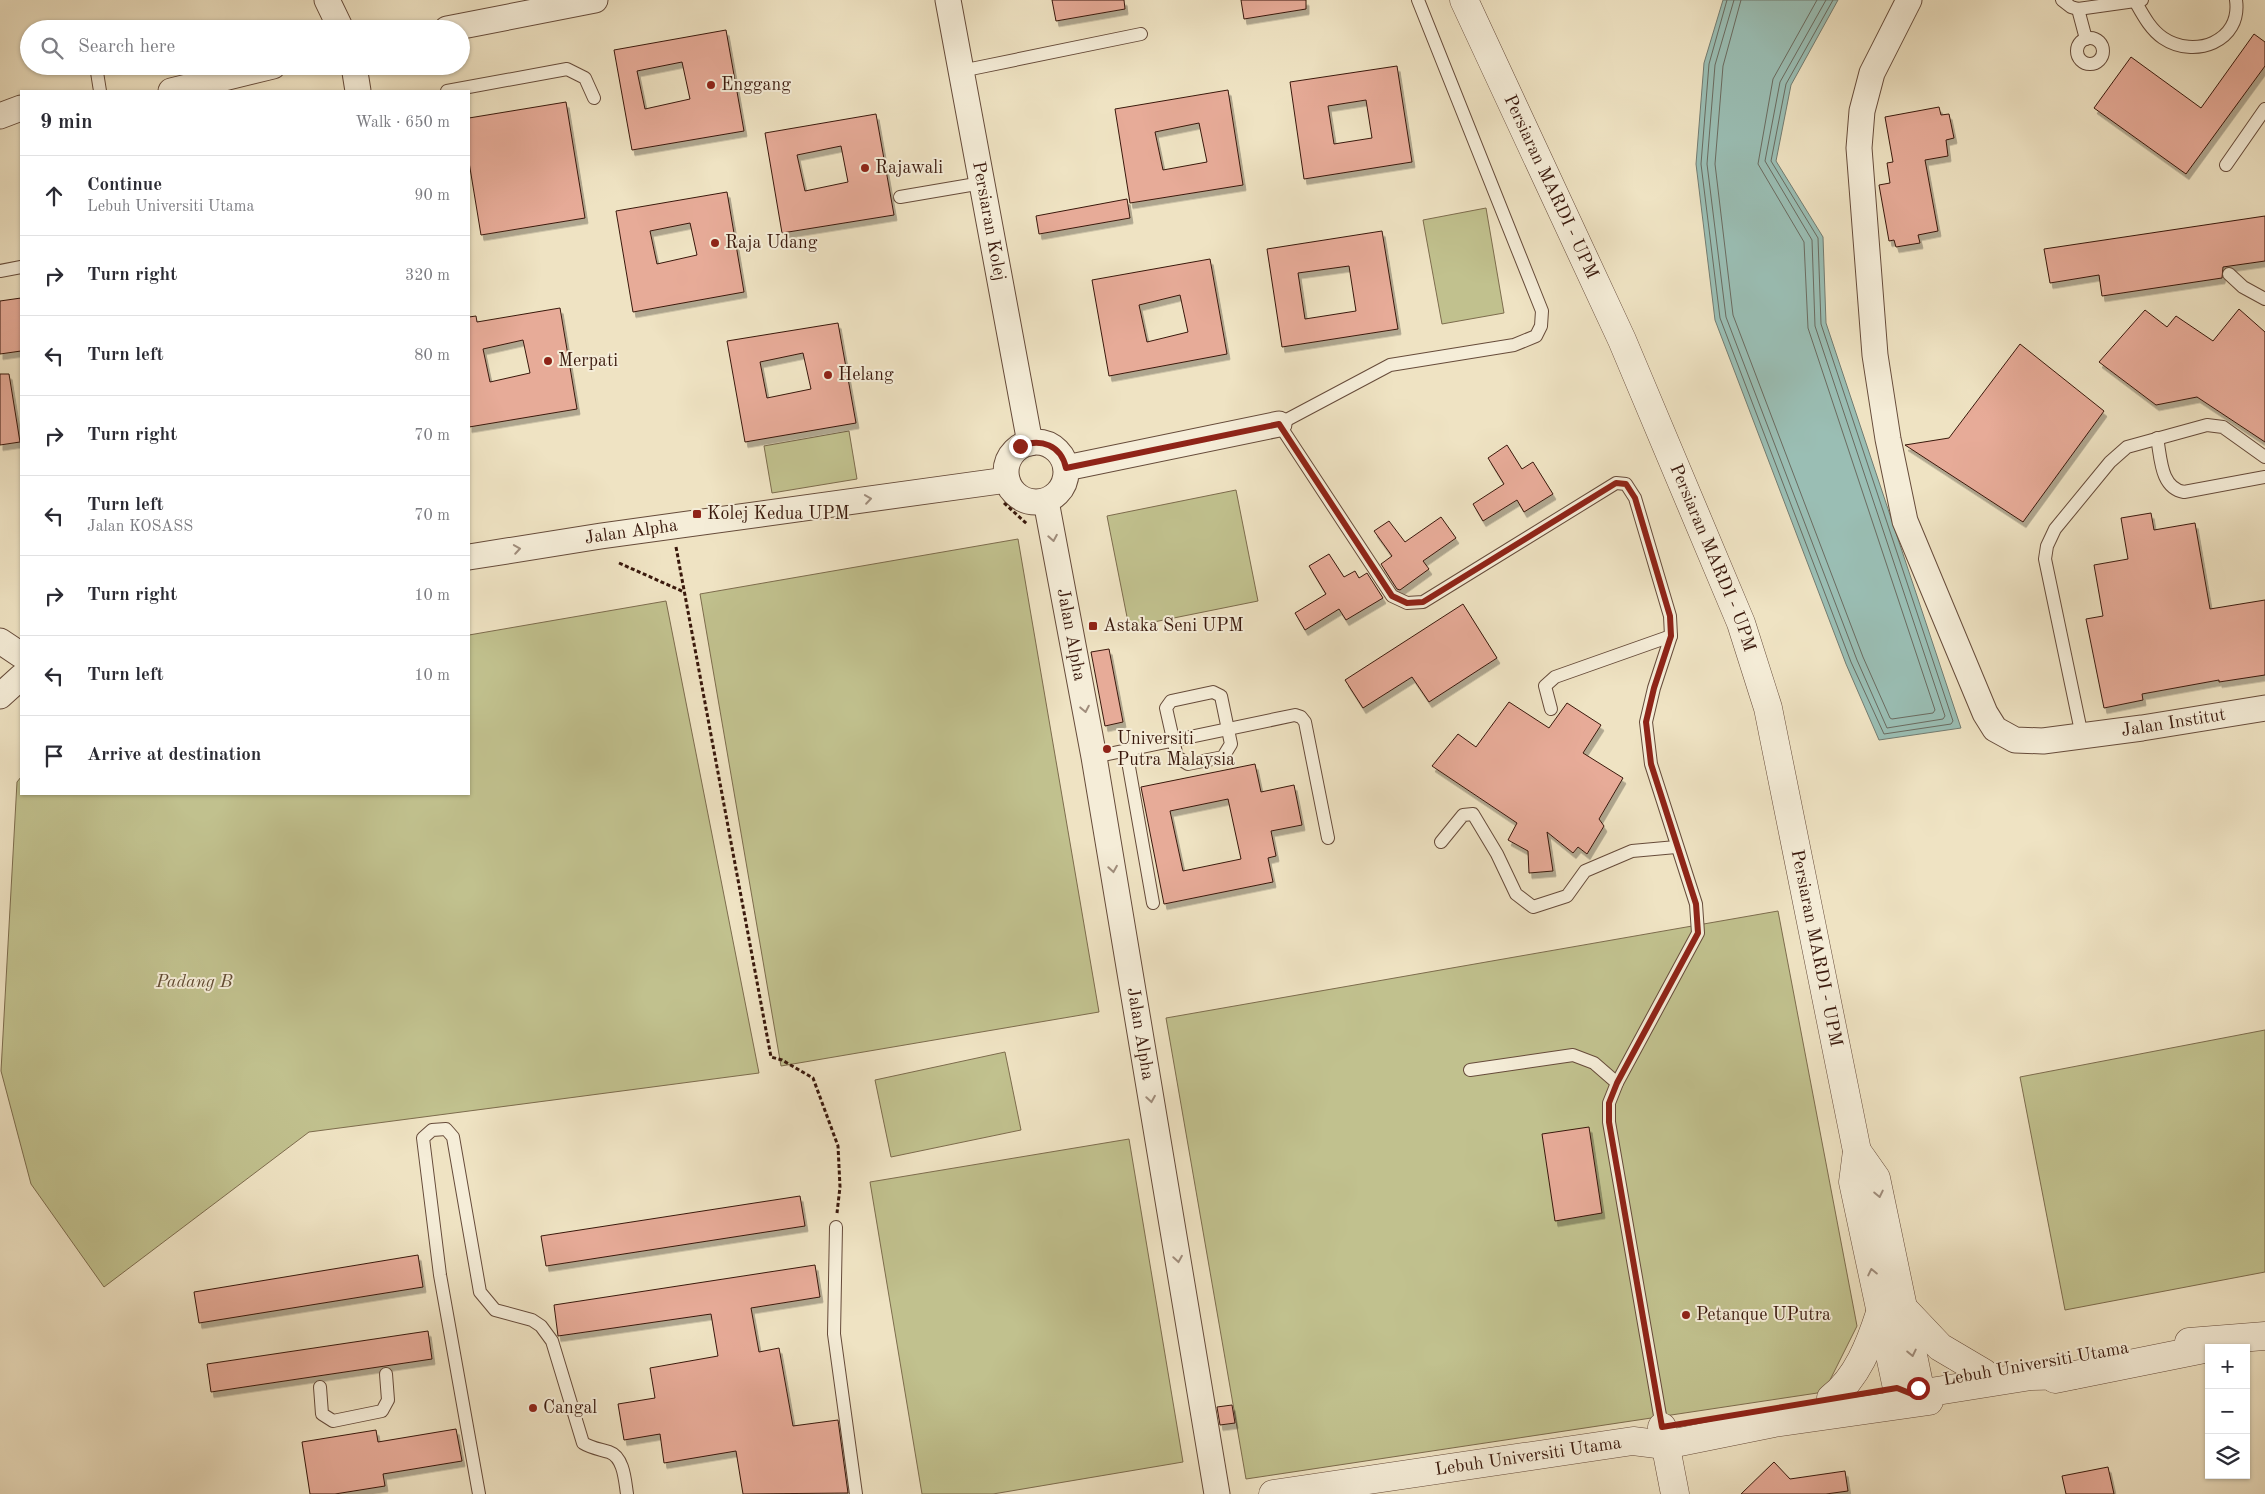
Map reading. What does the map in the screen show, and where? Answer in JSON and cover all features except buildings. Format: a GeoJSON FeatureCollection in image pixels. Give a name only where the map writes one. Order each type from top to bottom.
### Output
{"type":"FeatureCollection","features":[{"type":"Feature","properties":{"kind":"street"},"geometry":{"type":"LineString","coordinates":[[327,0],[337,20]]}},
{"type":"Feature","properties":{"kind":"street"},"geometry":{"type":"LineString","coordinates":[[470,24],[595,0]]}},
{"type":"Feature","properties":{"kind":"street","name":"Persiaran Kolej"},"geometry":{"type":"LineString","coordinates":[[948,0],[1030,443]]}},
{"type":"Feature","properties":{"kind":"street","name":"Persiaran MARDI - UPM"},"geometry":{"type":"LineString","coordinates":[[1464,0],[1622,340],[1741,623],[1768,708],[1857,1151],[1853,1182],[1891,1310],[1909,1389]]}},
{"type":"Feature","properties":{"kind":"street","name":"Jalan Institut"},"geometry":{"type":"LineString","coordinates":[[1909,0],[1872,73],[1862,111],[1859,148],[1875,355],[1888,439],[1906,521],[1985,713],[1995,729],[2016,740],[2043,741],[2265,708]]}},
{"type":"Feature","properties":{"kind":"street"},"geometry":{"type":"LineString","coordinates":[[175,90],[236,75]]}},
{"type":"Feature","properties":{"kind":"street"},"geometry":{"type":"LineString","coordinates":[[355,75],[358,90]]}},
{"type":"Feature","properties":{"kind":"street"},"geometry":{"type":"LineString","coordinates":[[0,116],[20,108]]}},
{"type":"Feature","properties":{"kind":"street"},"geometry":{"type":"LineString","coordinates":[[1066,468],[1279,424]]}},
{"type":"Feature","properties":{"kind":"street"},"geometry":{"type":"LineString","coordinates":[[1040,442],[1050,445],[1059,452],[1066,468],[1066,480],[1062,489],[1046,501],[1036,503],[1018,496],[1011,489],[1007,480],[1008,461],[1020,446],[1030,443],[1040,442]]}},
{"type":"Feature","properties":{"kind":"street","name":"Jalan Alpha"},"geometry":{"type":"LineString","coordinates":[[473,552],[670,527],[1007,480]]}},
{"type":"Feature","properties":{"kind":"street","name":"Jalan Alpha"},"geometry":{"type":"LineString","coordinates":[[1046,501],[1094,757],[1217,1494]]}},
{"type":"Feature","properties":{"kind":"street"},"geometry":{"type":"LineString","coordinates":[[0,641],[20,654]]}},
{"type":"Feature","properties":{"kind":"street"},"geometry":{"type":"LineString","coordinates":[[0,696],[20,678]]}},
{"type":"Feature","properties":{"kind":"street"},"geometry":{"type":"LineString","coordinates":[[1831,1398],[1841,1390],[1891,1310],[1940,1347],[1984,1373]]}},
{"type":"Feature","properties":{"kind":"street","name":"Lebuh Universiti Utama"},"geometry":{"type":"LineString","coordinates":[[1664,1436],[1831,1398],[1909,1389],[1984,1373],[2138,1346],[2265,1336]]}},
{"type":"Feature","properties":{"kind":"street","name":"Lebuh Universiti Utama"},"geometry":{"type":"LineString","coordinates":[[2228,1344],[2265,1336]]}},
{"type":"Feature","properties":{"kind":"street","name":"Lebuh Universiti Utama"},"geometry":{"type":"LineString","coordinates":[[1273,1494],[1664,1436],[1912,1404],[2205,1349]]}},
{"type":"Feature","properties":{"kind":"street"},"geometry":{"type":"LineString","coordinates":[[1774,1423],[1812,1411],[1904,1397],[1909,1389],[2030,1376],[2073,1375]]}},
{"type":"Feature","properties":{"kind":"street"},"geometry":{"type":"LineString","coordinates":[[1664,1436],[1675,1494]]}},
{"type":"Feature","properties":{"kind":"lane"},"geometry":{"type":"LineString","coordinates":[[1418,0],[1542,311],[1541,326],[1536,336],[1514,345],[1390,365],[1279,424],[1392,596],[1407,603],[1423,602],[1616,483],[1626,484],[1635,498],[1670,616],[1671,636],[1654,688],[1646,722],[1651,764],[1676,847],[1696,904],[1698,933],[1617,1083],[1609,1103],[1609,1122],[1664,1436]]}},
{"type":"Feature","properties":{"kind":"lane"},"geometry":{"type":"LineString","coordinates":[[2062,0],[2071,7],[2078,9],[2139,1],[2151,27],[2163,38],[2182,48],[2200,47],[2214,43],[2225,34],[2235,19],[2236,0]]}},
{"type":"Feature","properties":{"kind":"lane"},"geometry":{"type":"LineString","coordinates":[[2078,9],[2086,38]]}},
{"type":"Feature","properties":{"kind":"lane"},"geometry":{"type":"LineString","coordinates":[[961,71],[1141,34]]}},
{"type":"Feature","properties":{"kind":"lane"},"geometry":{"type":"LineString","coordinates":[[452,90],[567,69],[585,78],[594,98]]}},
{"type":"Feature","properties":{"kind":"lane"},"geometry":{"type":"LineString","coordinates":[[97,75],[100,90]]}},
{"type":"Feature","properties":{"kind":"lane"},"geometry":{"type":"LineString","coordinates":[[2226,165],[2265,109]]}},
{"type":"Feature","properties":{"kind":"lane"},"geometry":{"type":"LineString","coordinates":[[900,197],[982,184]]}},
{"type":"Feature","properties":{"kind":"lane"},"geometry":{"type":"LineString","coordinates":[[0,271],[20,267]]}},
{"type":"Feature","properties":{"kind":"lane"},"geometry":{"type":"LineString","coordinates":[[2229,274],[2243,287],[2265,299]]}},
{"type":"Feature","properties":{"kind":"lane"},"geometry":{"type":"LineString","coordinates":[[2082,736],[2045,559],[2047,546],[2055,529],[2110,462],[2127,447],[2207,425],[2223,426],[2265,457]]}},
{"type":"Feature","properties":{"kind":"lane"},"geometry":{"type":"LineString","coordinates":[[2157,438],[2166,481],[2170,487],[2177,491],[2184,492],[2265,477]]}},
{"type":"Feature","properties":{"kind":"lane"},"geometry":{"type":"LineString","coordinates":[[1551,709],[1545,686],[1555,677],[1671,636]]}},
{"type":"Feature","properties":{"kind":"lane"},"geometry":{"type":"LineString","coordinates":[[1213,692],[1221,696],[1231,744],[1222,756],[1188,764],[1177,757],[1173,740],[1166,708],[1171,701],[1213,692]]}},
{"type":"Feature","properties":{"kind":"lane"},"geometry":{"type":"LineString","coordinates":[[1094,757],[1295,715],[1301,717],[1305,722],[1328,838]]}},
{"type":"Feature","properties":{"kind":"lane"},"geometry":{"type":"LineString","coordinates":[[1126,750],[1153,904]]}},
{"type":"Feature","properties":{"kind":"lane"},"geometry":{"type":"LineString","coordinates":[[1441,842],[1464,815],[1473,814],[1497,854],[1516,894],[1532,907],[1566,896],[1585,871],[1632,850],[1676,847]]}},
{"type":"Feature","properties":{"kind":"lane"},"geometry":{"type":"LineString","coordinates":[[1470,1070],[1573,1055],[1594,1064],[1617,1083]]}},
{"type":"Feature","properties":{"kind":"lane"},"geometry":{"type":"LineString","coordinates":[[480,1494],[440,1275],[423,1138],[432,1130],[446,1129],[454,1137],[480,1292],[495,1310],[532,1320],[541,1326],[552,1341],[583,1442],[591,1448],[612,1453],[621,1464],[627,1494]]}},
{"type":"Feature","properties":{"kind":"lane"},"geometry":{"type":"LineString","coordinates":[[836,1227],[834,1334],[856,1494]]}},
{"type":"Feature","properties":{"kind":"lane"},"geometry":{"type":"LineString","coordinates":[[320,1387],[322,1414],[333,1421],[382,1411],[388,1400],[386,1374]]}},
{"type":"Feature","properties":{"kind":"path"},"geometry":{"type":"LineString","coordinates":[[970,485],[1006,504],[1030,527]]}},
{"type":"Feature","properties":{"kind":"path"},"geometry":{"type":"LineString","coordinates":[[670,527],[678,554],[771,1058],[782,1060],[813,1078],[829,1118],[838,1146],[840,1187],[836,1227]]}},
{"type":"Feature","properties":{"kind":"path"},"geometry":{"type":"LineString","coordinates":[[619,563],[684,593]]}},
{"type":"Feature","properties":{"kind":"green space"},"geometry":{"type":"Polygon","coordinates":[[[1486,208],[1504,313],[1442,324],[1423,220],[1486,208]]]}},
{"type":"Feature","properties":{"kind":"green space"},"geometry":{"type":"Polygon","coordinates":[[[849,431],[857,479],[772,493],[764,446],[849,431]]]}},
{"type":"Feature","properties":{"kind":"green space"},"geometry":{"type":"Polygon","coordinates":[[[1236,490],[1258,601],[1129,627],[1107,516],[1236,490]]]}},
{"type":"Feature","properties":{"kind":"green space"},"geometry":{"type":"Polygon","coordinates":[[[1018,539],[1099,1012],[781,1066],[700,594],[1018,539]]]}},
{"type":"Feature","properties":{"kind":"green space","name":"Padang B"},"geometry":{"type":"Polygon","coordinates":[[[666,601],[759,1073],[309,1132],[104,1287],[31,1184],[1,1071],[17,782],[20,778],[20,795],[470,795],[470,635],[666,601]]]}},
{"type":"Feature","properties":{"kind":"green space"},"geometry":{"type":"Polygon","coordinates":[[[1778,911],[1857,1326],[1824,1392],[1246,1479],[1166,1018],[1778,911]]]}},
{"type":"Feature","properties":{"kind":"green space"},"geometry":{"type":"Polygon","coordinates":[[[2265,1030],[2265,1272],[2065,1310],[2020,1077],[2265,1030]]]}},
{"type":"Feature","properties":{"kind":"green space"},"geometry":{"type":"Polygon","coordinates":[[[1005,1052],[1021,1130],[891,1157],[875,1080],[1005,1052]]]}},
{"type":"Feature","properties":{"kind":"green space"},"geometry":{"type":"Polygon","coordinates":[[[1129,1139],[1183,1462],[993,1494],[922,1494],[870,1182],[1129,1139]]]}},
{"type":"Feature","properties":{"kind":"water"},"geometry":{"type":"Polygon","coordinates":[[[1723,0],[1838,0],[1791,85],[1776,161],[1823,237],[1826,323],[1961,728],[1879,740],[1846,664],[1715,320],[1696,164],[1704,63],[1723,0]]]}},
{"type":"Feature","properties":{"kind":"place","name":"Enggang"},"geometry":{"type":"Point","coordinates":[711,85]}},
{"type":"Feature","properties":{"kind":"place","name":"Rajawali"},"geometry":{"type":"Point","coordinates":[865,168]}},
{"type":"Feature","properties":{"kind":"place","name":"Raja Udang"},"geometry":{"type":"Point","coordinates":[715,243]}},
{"type":"Feature","properties":{"kind":"place","name":"Merpati"},"geometry":{"type":"Point","coordinates":[548,361]}},
{"type":"Feature","properties":{"kind":"place","name":"Helang"},"geometry":{"type":"Point","coordinates":[828,375]}},
{"type":"Feature","properties":{"kind":"place","name":"Kolej Kedua UPM"},"geometry":{"type":"Point","coordinates":[697,514]}},
{"type":"Feature","properties":{"kind":"place","name":"Astaka Seni UPM"},"geometry":{"type":"Point","coordinates":[1093,626]}},
{"type":"Feature","properties":{"kind":"place","name":"Universiti Putra Malaysia"},"geometry":{"type":"Point","coordinates":[1107,749]}},
{"type":"Feature","properties":{"kind":"place","name":"Petanque UPutra"},"geometry":{"type":"Point","coordinates":[1686,1315]}},
{"type":"Feature","properties":{"kind":"place","name":"Cangal"},"geometry":{"type":"Point","coordinates":[533,1408]}},
{"type":"Feature","properties":{"kind":"route"},"geometry":{"type":"LineString","coordinates":[[1020,446],[1040,442],[1050,445],[1059,452],[1066,468],[1279,424],[1392,596],[1407,603],[1423,602],[1616,483],[1626,484],[1635,498],[1670,616],[1671,636],[1654,688],[1646,722],[1651,764],[1676,847],[1696,904],[1698,933],[1617,1083],[1609,1103],[1609,1122],[1662,1427],[1801,1402],[1897,1388],[1912,1394],[1918,1388]]}}]}
